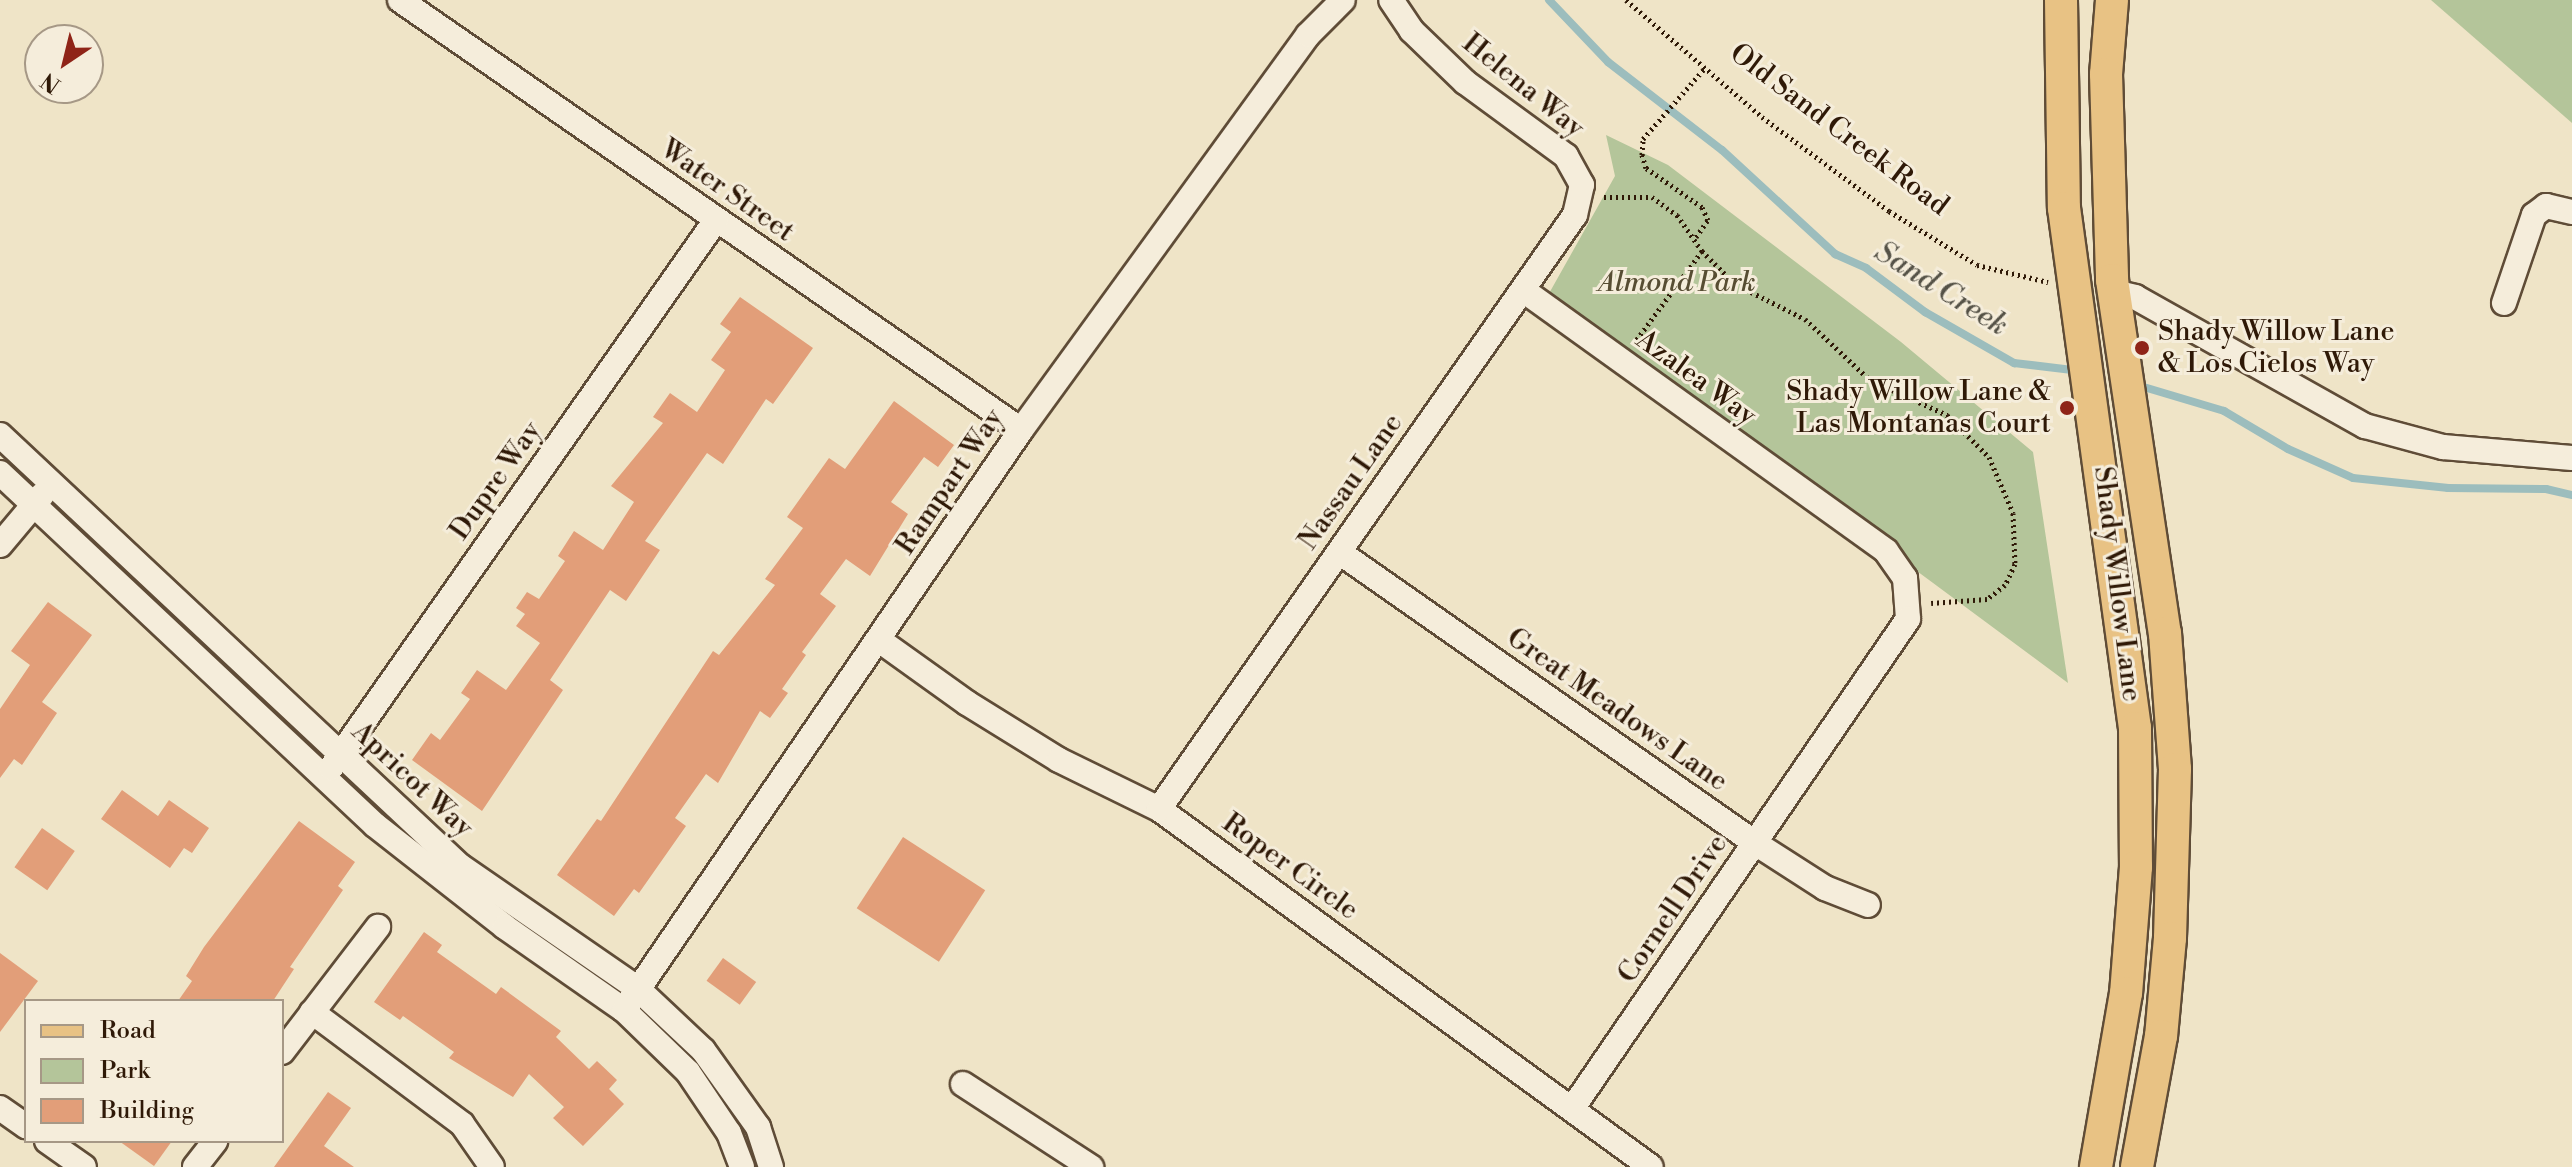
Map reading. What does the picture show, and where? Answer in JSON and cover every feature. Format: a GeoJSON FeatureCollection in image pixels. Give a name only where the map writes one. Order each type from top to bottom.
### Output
{"type":"FeatureCollection","features":[{"type":"Feature","properties":{"kind":"main road","name":"Shady Willow Lane"},"geometry":{"type":"LineString","coordinates":[[2061,0],[2064,208],[2096,423],[2135,728],[2136,867],[2126,993],[2096,1167]]}},
{"type":"Feature","properties":{"kind":"main road","name":"Shady Willow Lane"},"geometry":{"type":"LineString","coordinates":[[2112,0],[2106,74],[2116,307],[2137,430],[2165,633],[2175,769],[2166,980],[2137,1167]]}},
{"type":"Feature","properties":{"kind":"street","name":"Water Street"},"geometry":{"type":"LineString","coordinates":[[400,0],[1021,430]]}},
{"type":"Feature","properties":{"kind":"street","name":"Rampart Way"},"geometry":{"type":"LineString","coordinates":[[624,1010],[1021,430],[1308,35],[1343,0]]}},
{"type":"Feature","properties":{"kind":"street","name":"Helena Way"},"geometry":{"type":"LineString","coordinates":[[1391,0],[1412,31],[1465,82],[1566,156],[1580,192]]}},
{"type":"Feature","properties":{"kind":"street","name":"Nassau Lane"},"geometry":{"type":"LineString","coordinates":[[1159,809],[1575,215],[1580,192]]}},
{"type":"Feature","properties":{"kind":"street"},"geometry":{"type":"LineString","coordinates":[[2504,303],[2534,215],[2546,206],[2572,212]]}},
{"type":"Feature","properties":{"kind":"street","name":"Dupre Way"},"geometry":{"type":"LineString","coordinates":[[325,775],[716,220]]}},
{"type":"Feature","properties":{"kind":"street","name":"Azalea Way"},"geometry":{"type":"LineString","coordinates":[[1523,290],[1886,551],[1906,590]]}},
{"type":"Feature","properties":{"kind":"street"},"geometry":{"type":"LineString","coordinates":[[2116,307],[2145,302],[2365,426],[2443,447],[2572,458]]}},
{"type":"Feature","properties":{"kind":"street","name":"Apricot Way"},"geometry":{"type":"LineString","coordinates":[[0,435],[460,866],[638,989],[703,1050],[758,1127],[771,1167]]}},
{"type":"Feature","properties":{"kind":"street","name":"Apricot Way"},"geometry":{"type":"LineString","coordinates":[[0,473],[435,874],[624,1010],[688,1072],[729,1133],[742,1167]]}},
{"type":"Feature","properties":{"kind":"street"},"geometry":{"type":"LineString","coordinates":[[0,545],[52,483]]}},
{"type":"Feature","properties":{"kind":"street","name":"Great Meadows Lane"},"geometry":{"type":"LineString","coordinates":[[1339,552],[1755,843],[1825,888],[1868,905]]}},
{"type":"Feature","properties":{"kind":"street","name":"Cornell Drive"},"geometry":{"type":"LineString","coordinates":[[1572,1109],[1908,619],[1906,590]]}},
{"type":"Feature","properties":{"kind":"street","name":"Roper Circle"},"geometry":{"type":"LineString","coordinates":[[879,640],[967,703],[1059,760],[1159,809],[1651,1167]]}},
{"type":"Feature","properties":{"kind":"street"},"geometry":{"type":"LineString","coordinates":[[284,1049],[378,927]]}},
{"type":"Feature","properties":{"kind":"street"},"geometry":{"type":"LineString","coordinates":[[312,1012],[462,1124],[492,1167]]}},
{"type":"Feature","properties":{"kind":"street"},"geometry":{"type":"LineString","coordinates":[[963,1084],[1091,1167]]}},
{"type":"Feature","properties":{"kind":"street"},"geometry":{"type":"LineString","coordinates":[[50,1143],[84,1167]]}},
{"type":"Feature","properties":{"kind":"street"},"geometry":{"type":"LineString","coordinates":[[195,1167],[213,1143]]}},
{"type":"Feature","properties":{"kind":"path","name":"Old Sand Creek Road"},"geometry":{"type":"LineString","coordinates":[[1626,0],[1705,68],[1889,211],[1977,265],[2032,282]]}},
{"type":"Feature","properties":{"kind":"path"},"geometry":{"type":"LineString","coordinates":[[1696,237],[1708,220],[1702,207],[1646,168],[1642,155],[1643,139],[1705,68]]}},
{"type":"Feature","properties":{"kind":"path"},"geometry":{"type":"LineString","coordinates":[[1580,192],[1652,197],[1696,237],[1702,251],[1735,284],[1805,319],[1870,380],[1947,415],[1989,457],[2013,513],[2015,564],[2005,585],[1987,599],[1964,604],[1906,590]]}},
{"type":"Feature","properties":{"kind":"path"},"geometry":{"type":"LineString","coordinates":[[1624,334],[1636,343],[1702,251]]}},
{"type":"Feature","properties":{"kind":"green space"},"geometry":{"type":"Polygon","coordinates":[[[2431,0],[2572,0],[2572,123],[2431,0]]]}},
{"type":"Feature","properties":{"kind":"green space","name":"Almond Park"},"geometry":{"type":"Polygon","coordinates":[[[1606,135],[1668,165],[1901,342],[2033,452],[2068,683],[1547,297],[1615,176],[1606,135]]]}},
{"type":"Feature","properties":{"kind":"building"},"geometry":{"type":"Polygon","coordinates":[[[740,297],[813,348],[773,404],[766,399],[723,464],[707,453],[645,541],[660,550],[626,601],[610,590],[550,680],[563,690],[482,811],[412,760],[431,733],[440,740],[470,699],[461,693],[477,670],[506,690],[540,643],[516,626],[525,614],[516,608],[527,592],[539,599],[565,561],[558,556],[574,531],[603,550],[634,502],[611,486],[663,423],[653,417],[670,393],[697,412],[725,370],[711,360],[731,332],[720,324],[740,297]]]}},
{"type":"Feature","properties":{"kind":"building"},"geometry":{"type":"Polygon","coordinates":[[[894,401],[954,445],[938,467],[924,457],[891,502],[908,514],[870,576],[846,559],[820,594],[836,606],[802,652],[806,655],[782,689],[788,693],[770,718],[760,711],[718,783],[706,774],[675,818],[686,826],[639,893],[634,889],[614,916],[557,875],[597,819],[601,821],[713,651],[719,655],[775,585],[765,579],[803,528],[787,517],[829,458],[845,469],[894,401]]]}},
{"type":"Feature","properties":{"kind":"building"},"geometry":{"type":"Polygon","coordinates":[[[48,602],[92,635],[42,702],[57,713],[22,765],[14,759],[0,778],[0,709],[30,665],[11,651],[48,602]]]}},
{"type":"Feature","properties":{"kind":"building"},"geometry":{"type":"Polygon","coordinates":[[[122,790],[158,816],[169,800],[209,828],[192,853],[184,848],[170,868],[101,819],[122,790]]]}},
{"type":"Feature","properties":{"kind":"building"},"geometry":{"type":"Polygon","coordinates":[[[299,821],[355,862],[338,886],[343,890],[290,967],[294,969],[274,999],[179,999],[192,981],[186,976],[204,947],[299,821]]]}},
{"type":"Feature","properties":{"kind":"building"},"geometry":{"type":"Polygon","coordinates":[[[42,828],[75,851],[47,890],[14,867],[42,828]]]}},
{"type":"Feature","properties":{"kind":"building"},"geometry":{"type":"Polygon","coordinates":[[[903,837],[985,890],[939,962],[857,908],[903,837]]]}},
{"type":"Feature","properties":{"kind":"building"},"geometry":{"type":"Polygon","coordinates":[[[424,932],[442,945],[437,952],[496,994],[501,987],[561,1031],[556,1037],[589,1069],[597,1061],[617,1080],[609,1089],[624,1104],[583,1146],[553,1118],[564,1107],[529,1074],[513,1097],[449,1058],[454,1052],[403,1016],[400,1020],[374,1002],[424,932]]]}},
{"type":"Feature","properties":{"kind":"building"},"geometry":{"type":"Polygon","coordinates":[[[0,953],[38,981],[0,1032],[0,953]]]}},
{"type":"Feature","properties":{"kind":"building"},"geometry":{"type":"Polygon","coordinates":[[[723,958],[756,982],[740,1005],[707,981],[723,958]]]}},
{"type":"Feature","properties":{"kind":"building"},"geometry":{"type":"Polygon","coordinates":[[[328,1092],[351,1108],[324,1146],[354,1167],[274,1167],[328,1092]]]}},
{"type":"Feature","properties":{"kind":"building"},"geometry":{"type":"Polygon","coordinates":[[[122,1143],[171,1143],[154,1166],[122,1143]]]}},
{"type":"Feature","properties":{"kind":"waterway","name":"Sand Creek"},"geometry":{"type":"LineString","coordinates":[[1549,0],[1608,62],[1722,150],[1835,254],[1866,268],[1925,312],[2014,363],[2081,371]]}},
{"type":"Feature","properties":{"kind":"waterway","name":"Sand Creek"},"geometry":{"type":"LineString","coordinates":[[2137,385],[2224,411],[2288,449],[2353,478],[2448,488],[2546,489],[2572,495]]}},
{"type":"Feature","properties":{"kind":"place","name":"Shady Willow Lane & Los Cielos Way"},"geometry":{"type":"Point","coordinates":[2142,348]}},
{"type":"Feature","properties":{"kind":"place","name":"Shady Willow Lane & Las Montanas Court"},"geometry":{"type":"Point","coordinates":[2067,408]}}]}
